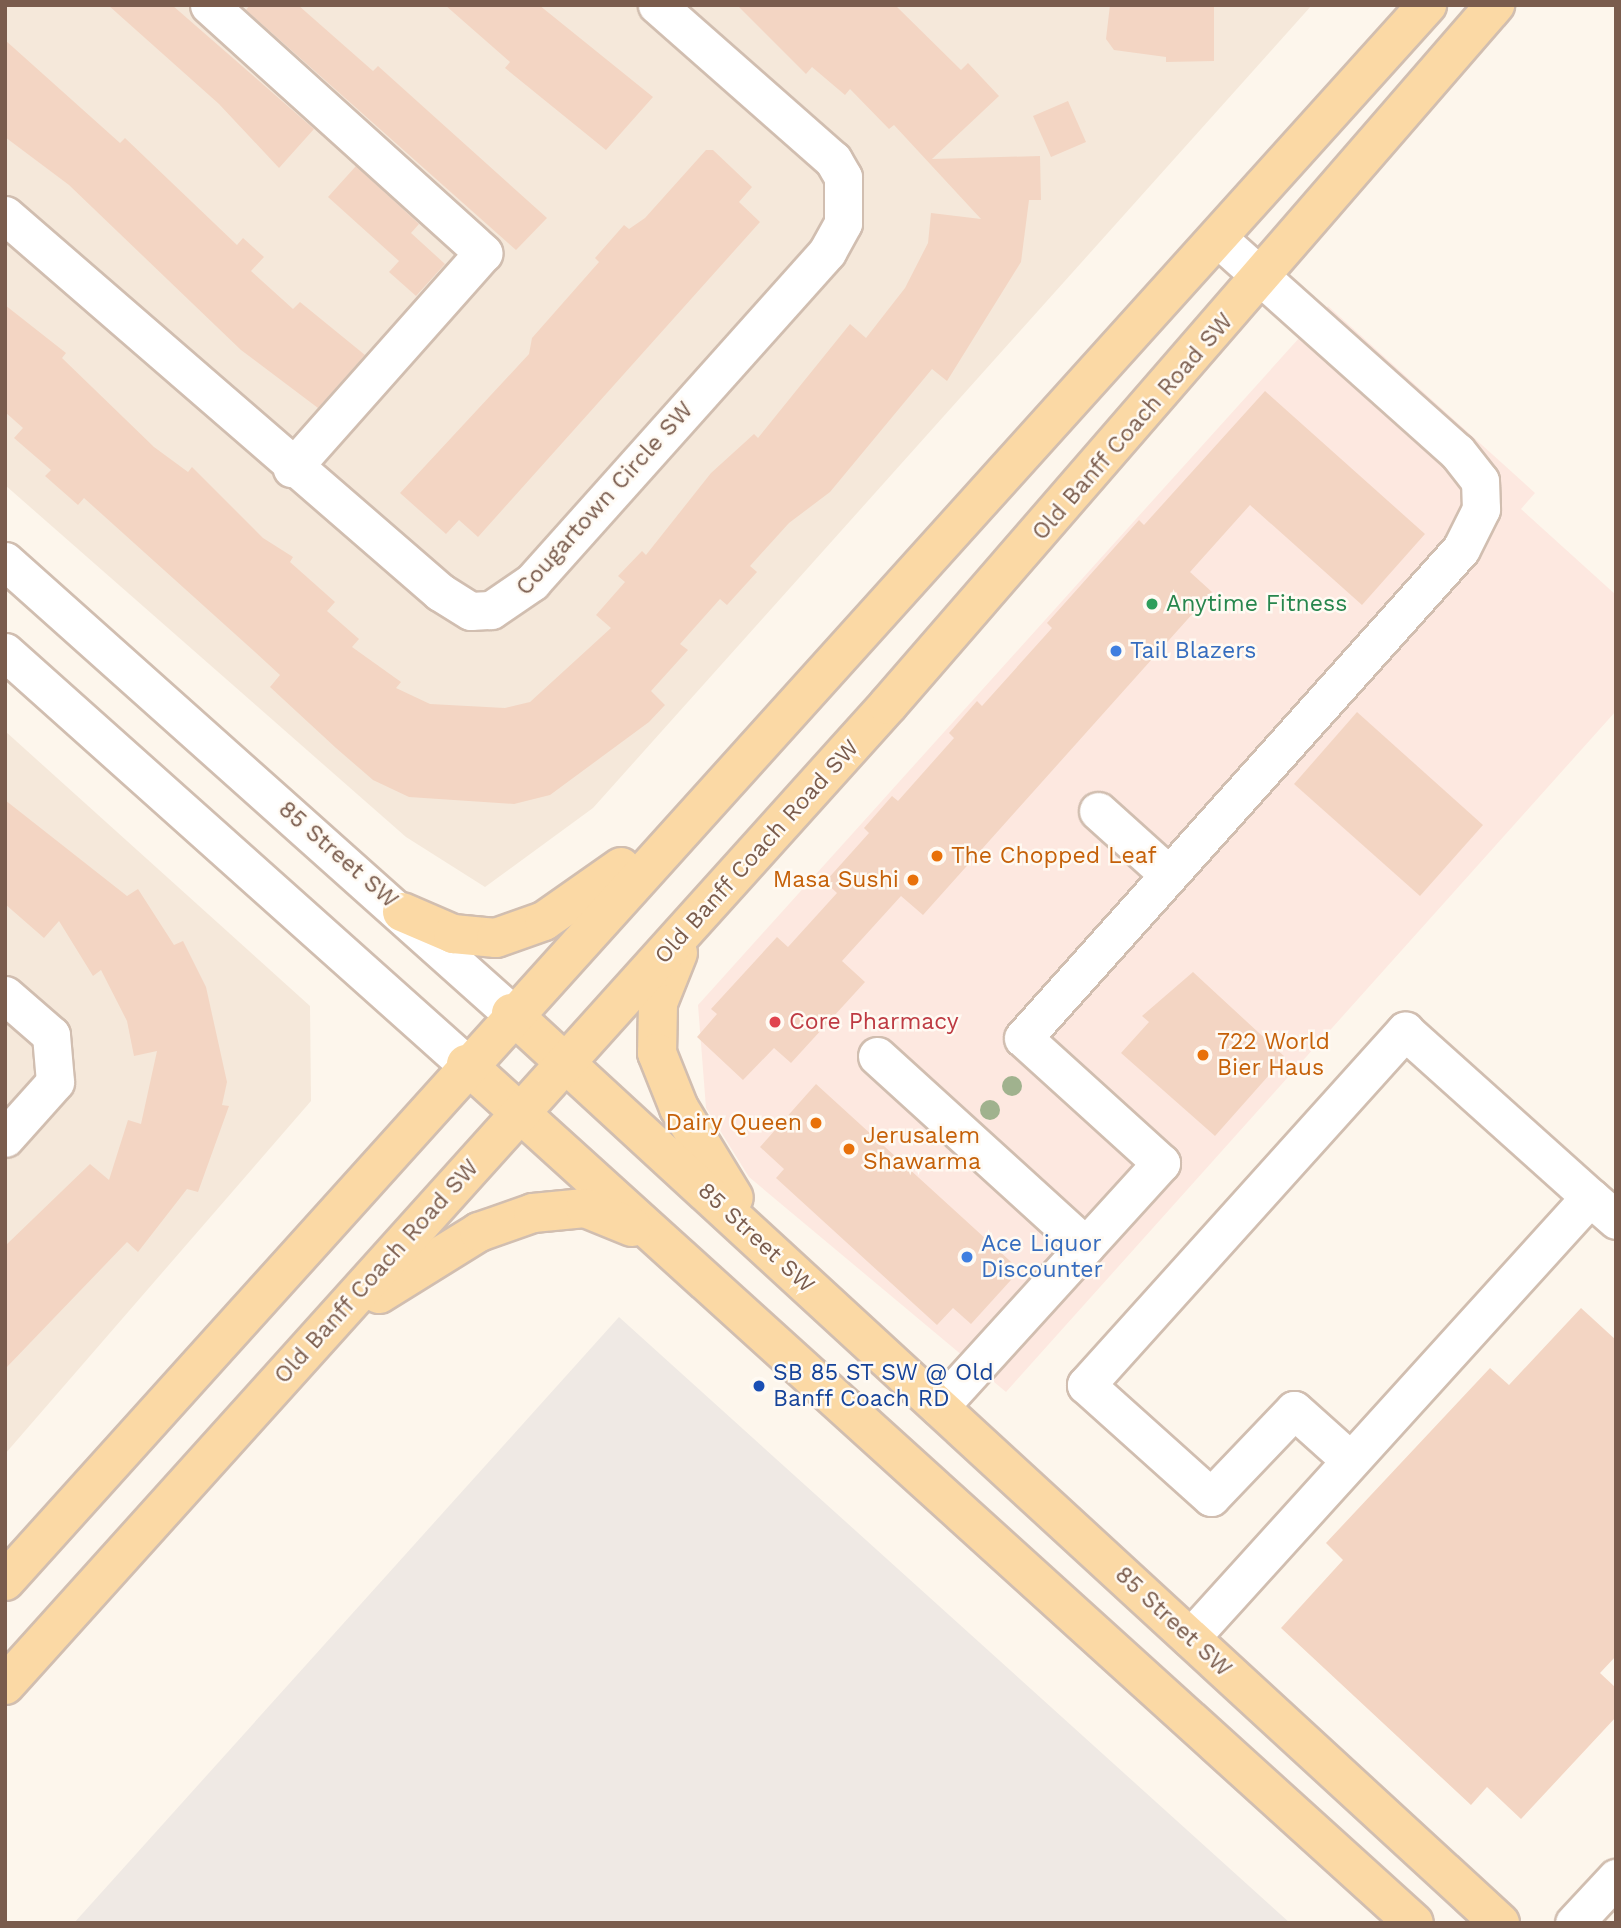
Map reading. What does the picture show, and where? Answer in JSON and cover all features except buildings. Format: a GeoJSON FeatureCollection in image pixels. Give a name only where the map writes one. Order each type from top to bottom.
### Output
{"type":"FeatureCollection","features":[{"type":"Feature","properties":{"kind":"main road"},"geometry":{"type":"LineString","coordinates":[[5,1581],[511,1013],[737,773],[1427,5]]}},
{"type":"Feature","properties":{"kind":"main road","name":"Old Banff Coach Road SW"},"geometry":{"type":"LineString","coordinates":[[5,1685],[298,1358],[699,918],[1263,279],[1495,5]]}},
{"type":"Feature","properties":{"kind":"main road"},"geometry":{"type":"LineString","coordinates":[[402,912],[472,938],[520,932],[580,900],[737,773]]}},
{"type":"Feature","properties":{"kind":"main road"},"geometry":{"type":"LineString","coordinates":[[699,918],[658,1003],[657,1054],[693,1133],[768,1249]]}},
{"type":"Feature","properties":{"kind":"main road","name":"85 Street SW"},"geometry":{"type":"LineString","coordinates":[[511,1013],[1500,1923]]}},
{"type":"Feature","properties":{"kind":"main road"},"geometry":{"type":"LineString","coordinates":[[466,1064],[661,1244],[1414,1923]]}},
{"type":"Feature","properties":{"kind":"main road"},"geometry":{"type":"LineString","coordinates":[[298,1358],[410,1270],[510,1219],[585,1208],[613,1215],[661,1244]]}},
{"type":"Feature","properties":{"kind":"street"},"geometry":{"type":"LineString","coordinates":[[209,5],[483,253],[292,468]]}},
{"type":"Feature","properties":{"kind":"street","name":"Cougartown Circle SW"},"geometry":{"type":"LineString","coordinates":[[5,215],[292,468],[440,592],[471,611],[491,611],[532,582],[827,252],[847,200],[833,160],[657,5]]}},
{"type":"Feature","properties":{"kind":"street"},"geometry":{"type":"LineString","coordinates":[[939,1407],[1161,1163],[1023,1038],[1461,549],[1481,509],[1480,481],[1457,452],[1218,238]]}},
{"type":"Feature","properties":{"kind":"street","name":"85 Street SW"},"geometry":{"type":"LineString","coordinates":[[5,561],[402,912],[511,1013]]}},
{"type":"Feature","properties":{"kind":"street"},"geometry":{"type":"LineString","coordinates":[[5,652],[466,1064]]}},
{"type":"Feature","properties":{"kind":"street"},"geometry":{"type":"LineString","coordinates":[[1098,811],[1168,874]]}},
{"type":"Feature","properties":{"kind":"street"},"geometry":{"type":"LineString","coordinates":[[5,995],[51,1035],[55,1082],[5,1138]]}},
{"type":"Feature","properties":{"kind":"street"},"geometry":{"type":"LineString","coordinates":[[1190,1638],[1350,1460],[1603,1209],[1405,1031],[1086,1385],[1211,1497],[1294,1410],[1350,1460]]}},
{"type":"Feature","properties":{"kind":"street"},"geometry":{"type":"LineString","coordinates":[[877,1056],[1086,1246]]}},
{"type":"Feature","properties":{"kind":"street"},"geometry":{"type":"LineString","coordinates":[[1574,1923],[1616,1878]]}},
{"type":"Feature","properties":{"kind":"shaded area"},"geometry":{"type":"Polygon","coordinates":[[[5,5],[1312,5],[593,808],[485,887],[406,837],[5,485],[5,5]]]}},
{"type":"Feature","properties":{"kind":"shaded area"},"geometry":{"type":"Polygon","coordinates":[[[1328,306],[1535,493],[1521,509],[1616,595],[1616,711],[1006,1392],[749,1177],[706,1108],[698,1005],[1328,306]]]}},
{"type":"Feature","properties":{"kind":"shaded area"},"geometry":{"type":"Polygon","coordinates":[[[5,731],[310,1006],[311,1101],[5,1454],[5,731]]]}},
{"type":"Feature","properties":{"kind":"shaded area"},"geometry":{"type":"Polygon","coordinates":[[[619,1317],[1290,1923],[74,1923],[619,1317]]]}},
{"type":"Feature","properties":{"kind":"place","name":"Anytime Fitness"},"geometry":{"type":"Point","coordinates":[1152,604]}},
{"type":"Feature","properties":{"kind":"place","name":"Tail Blazers"},"geometry":{"type":"Point","coordinates":[1116,651]}},
{"type":"Feature","properties":{"kind":"place","name":"The Chopped Leaf"},"geometry":{"type":"Point","coordinates":[937,856]}},
{"type":"Feature","properties":{"kind":"place","name":"Masa Sushi"},"geometry":{"type":"Point","coordinates":[913,880]}},
{"type":"Feature","properties":{"kind":"place","name":"Core Pharmacy"},"geometry":{"type":"Point","coordinates":[775,1022]}},
{"type":"Feature","properties":{"kind":"place","name":"722 World Bier Haus"},"geometry":{"type":"Point","coordinates":[1203,1055]}},
{"type":"Feature","properties":{"kind":"place","name":"Dairy Queen"},"geometry":{"type":"Point","coordinates":[816,1123]}},
{"type":"Feature","properties":{"kind":"place","name":"Jerusalem Shawarma"},"geometry":{"type":"Point","coordinates":[849,1149]}},
{"type":"Feature","properties":{"kind":"place","name":"Ace Liquor Discounter"},"geometry":{"type":"Point","coordinates":[967,1257]}},
{"type":"Feature","properties":{"kind":"place","name":"SB 85 ST SW @ Old Banff Coach RD"},"geometry":{"type":"Point","coordinates":[759,1386]}}]}
